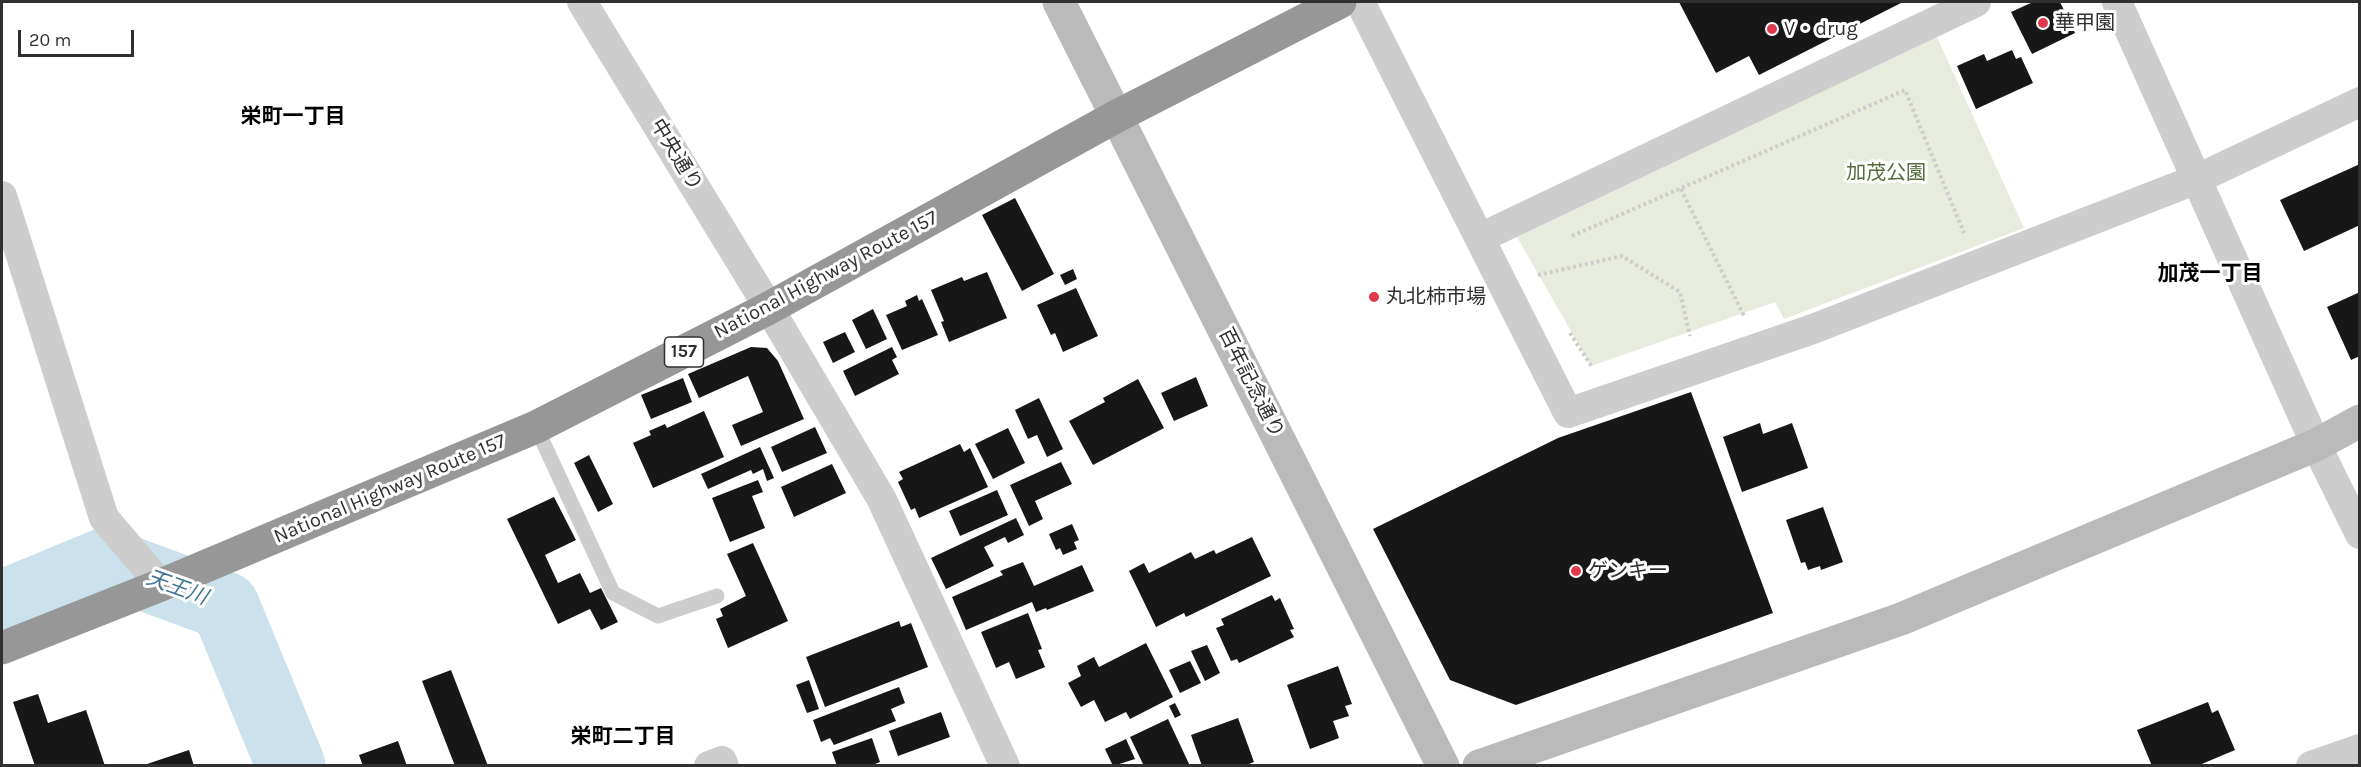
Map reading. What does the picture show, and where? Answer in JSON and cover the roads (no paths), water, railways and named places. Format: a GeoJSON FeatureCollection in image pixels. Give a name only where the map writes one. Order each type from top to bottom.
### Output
{"type":"FeatureCollection","features":[{"type":"Feature","properties":{"kind":"highway","name":"National Highway Route 157"},"geometry":{"type":"LineString","coordinates":[[2,648],[161,585],[536,427],[769,308],[1117,116],[1340,2]]}},
{"type":"Feature","properties":{"kind":"street","name":"中央通り"},"geometry":{"type":"LineString","coordinates":[[582,2],[769,308],[881,498],[1005,765]]}},
{"type":"Feature","properties":{"kind":"street","name":"百年記念通り"},"geometry":{"type":"LineString","coordinates":[[1059,2],[1443,765]]}},
{"type":"Feature","properties":{"kind":"street"},"geometry":{"type":"LineString","coordinates":[[1360,2],[1568,413],[1813,329],[2197,179],[2360,102]]}},
{"type":"Feature","properties":{"kind":"street"},"geometry":{"type":"LineString","coordinates":[[1480,238],[1976,2]]}},
{"type":"Feature","properties":{"kind":"street"},"geometry":{"type":"LineString","coordinates":[[2117,2],[2316,445],[2360,534]]}},
{"type":"Feature","properties":{"kind":"street"},"geometry":{"type":"LineString","coordinates":[[2,196],[104,518],[161,585]]}},
{"type":"Feature","properties":{"kind":"street"},"geometry":{"type":"LineString","coordinates":[[1479,765],[1901,619],[2316,445],[2360,421]]}},
{"type":"Feature","properties":{"kind":"street"},"geometry":{"type":"LineString","coordinates":[[2310,765],[2360,749]]}},
{"type":"Feature","properties":{"kind":"street"},"geometry":{"type":"LineString","coordinates":[[710,765],[722,761],[724,765]]}},
{"type":"Feature","properties":{"kind":"lane"},"geometry":{"type":"LineString","coordinates":[[536,427],[613,593],[658,616],[717,596]]}},
{"type":"Feature","properties":{"kind":"waterway","name":"天王川"},"geometry":{"type":"LineString","coordinates":[[2,605],[106,562],[225,606],[291,766]]}},
{"type":"Feature","properties":{"kind":"place","name":"華甲園"},"geometry":{"type":"Point","coordinates":[2043,23]}},
{"type":"Feature","properties":{"kind":"place","name":"V・drug"},"geometry":{"type":"Point","coordinates":[1772,29]}},
{"type":"Feature","properties":{"kind":"place","name":"丸北柿市場"},"geometry":{"type":"Point","coordinates":[1374,297]}},
{"type":"Feature","properties":{"kind":"place","name":"ゲンキー"},"geometry":{"type":"Point","coordinates":[1576,571]}},
{"type":"Feature","properties":{"kind":"district","name":"栄町一丁目"},"geometry":{"type":"Point","coordinates":[293,117]}},
{"type":"Feature","properties":{"kind":"district","name":"加茂一丁目"},"geometry":{"type":"Point","coordinates":[2210,274]}},
{"type":"Feature","properties":{"kind":"district","name":"栄町二丁目"},"geometry":{"type":"Point","coordinates":[623,737]}},
{"type":"Feature","properties":{"kind":"park label","name":"加茂公園"},"geometry":{"type":"Point","coordinates":[1886,173]}}]}
